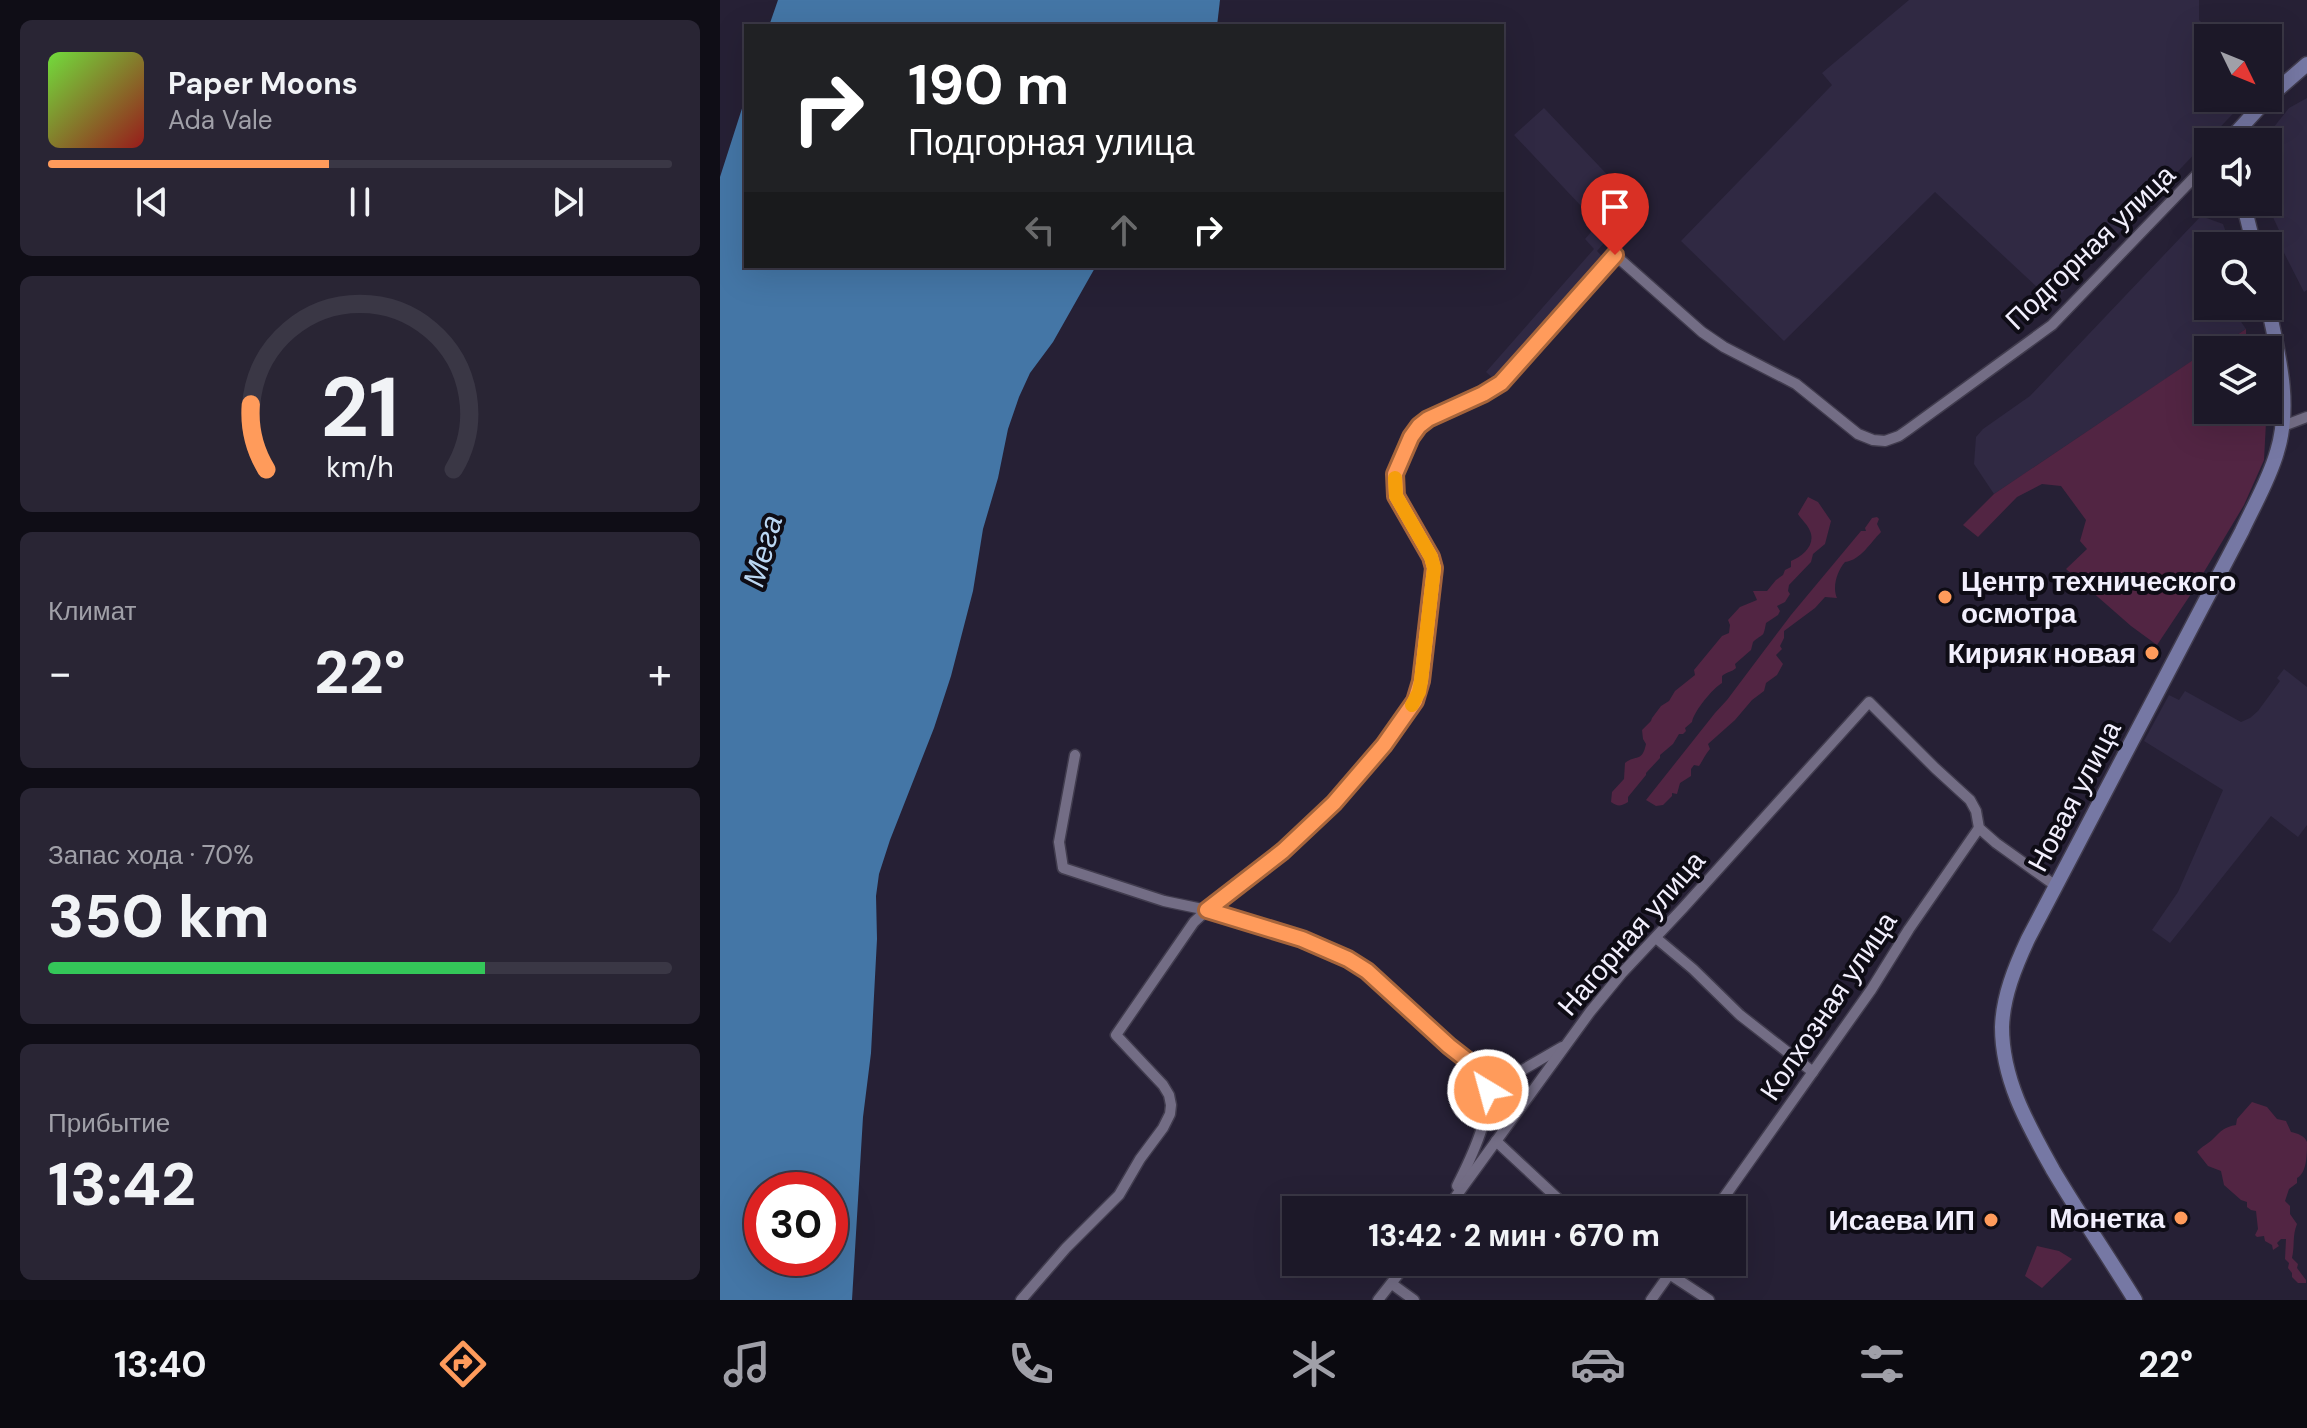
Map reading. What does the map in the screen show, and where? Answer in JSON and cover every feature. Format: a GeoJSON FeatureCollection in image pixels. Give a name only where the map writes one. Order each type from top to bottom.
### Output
{"type":"FeatureCollection","features":[{"type":"Feature","properties":{"kind":"street"},"geometry":{"type":"LineString","coordinates":[[2242,128],[2268,98],[2307,64]]}},
{"type":"Feature","properties":{"kind":"street","name":"Подгорная улица"},"geometry":{"type":"LineString","coordinates":[[1021,1300],[1066,1248],[1119,1195],[1170,1114],[1169,1095],[1163,1085],[1116,1035],[1182,938],[1207,910],[1283,851],[1334,803],[1384,745],[1415,701],[1421,681],[1434,578],[1431,557],[1403,511],[1394,486],[1395,474],[1411,437],[1428,419],[1501,383],[1615,255],[1712,340],[1796,384],[1858,434],[1885,441],[1899,436],[2052,325],[2194,178]]}},
{"type":"Feature","properties":{"kind":"street","name":"Новая улица"},"geometry":{"type":"LineString","coordinates":[[2135,1300],[2065,1191],[2016,1100],[2002,1029],[2006,994],[2018,960],[2270,473],[2283,426],[2282,386],[2270,320]]}},
{"type":"Feature","properties":{"kind":"street"},"geometry":{"type":"LineString","coordinates":[[2283,426],[2307,417]]}},
{"type":"Feature","properties":{"kind":"street","name":"Нагорная улица"},"geometry":{"type":"LineString","coordinates":[[1456,1196],[1622,973],[1869,702],[1970,800],[1979,828]]}},
{"type":"Feature","properties":{"kind":"street"},"geometry":{"type":"LineString","coordinates":[[1075,755],[1059,842],[1063,868],[1164,901],[1207,910],[1302,939],[1356,963],[1379,980],[1449,1046],[1481,1071],[1494,1076],[1519,1072],[1567,1044]]}},
{"type":"Feature","properties":{"kind":"street"},"geometry":{"type":"LineString","coordinates":[[1979,828],[2056,886]]}},
{"type":"Feature","properties":{"kind":"street","name":"Колхозная улица"},"geometry":{"type":"LineString","coordinates":[[1725,1196],[1871,990],[1979,828]]}},
{"type":"Feature","properties":{"kind":"street"},"geometry":{"type":"LineString","coordinates":[[1656,938],[1740,1015],[1813,1072]]}},
{"type":"Feature","properties":{"kind":"street"},"geometry":{"type":"LineString","coordinates":[[1452,1196],[1481,1128],[1488,1090],[1481,1071]]}},
{"type":"Feature","properties":{"kind":"street"},"geometry":{"type":"LineString","coordinates":[[1496,1141],[1555,1196]]}},
{"type":"Feature","properties":{"kind":"street"},"geometry":{"type":"LineString","coordinates":[[1378,1300],[1398,1276]]}},
{"type":"Feature","properties":{"kind":"street"},"geometry":{"type":"LineString","coordinates":[[1651,1300],[1668,1276]]}},
{"type":"Feature","properties":{"kind":"street"},"geometry":{"type":"LineString","coordinates":[[1674,1276],[1709,1300]]}},
{"type":"Feature","properties":{"kind":"street"},"geometry":{"type":"LineString","coordinates":[[1392,1284],[1414,1300]]}},
{"type":"Feature","properties":{"kind":"shaded area"},"geometry":{"type":"Polygon","coordinates":[[[1909,0],[2199,0],[2199,20],[2203,24],[2194,24],[2194,112],[2235,112],[2219,128],[2194,128],[2194,154],[2053,302],[1935,192],[1784,341],[1681,241],[1832,85],[1822,73],[1909,0]]]}},
{"type":"Feature","properties":{"kind":"shaded area"},"geometry":{"type":"Polygon","coordinates":[[[2307,98],[2307,290],[2304,292],[2282,249],[2282,232],[2272,216],[2282,216],[2282,128],[2273,128],[2289,108],[2307,98]]]}},
{"type":"Feature","properties":{"kind":"shaded area"},"geometry":{"type":"Polygon","coordinates":[[[1544,108],[1636,205],[1618,221],[1620,225],[1597,251],[1605,259],[1497,382],[1486,372],[1594,249],[1585,239],[1598,224],[1514,135],[1544,108]]]}},
{"type":"Feature","properties":{"kind":"shaded area"},"geometry":{"type":"Polygon","coordinates":[[[2201,216],[2223,224],[2226,232],[2194,232],[2194,320],[2240,320],[2246,329],[2236,336],[2194,336],[2194,360],[1994,494],[1974,464],[1976,437],[2030,396],[2201,216]]]}},
{"type":"Feature","properties":{"kind":"shaded area"},"geometry":{"type":"Polygon","coordinates":[[[2194,359],[2194,424],[2266,424],[2264,460],[2244,505],[2157,645],[2066,569],[2087,549],[2080,541],[2086,520],[2061,486],[2042,484],[2017,497],[1978,537],[1963,525],[1994,494],[2194,359]]]}},
{"type":"Feature","properties":{"kind":"shaded area"},"geometry":{"type":"Polygon","coordinates":[[[1808,497],[1818,502],[1831,521],[1825,544],[1813,554],[1811,562],[1789,585],[1790,594],[1785,602],[1777,606],[1780,611],[1778,615],[1766,623],[1751,650],[1735,664],[1736,668],[1722,676],[1722,683],[1704,700],[1686,731],[1679,734],[1660,755],[1628,797],[1628,802],[1613,804],[1612,792],[1624,779],[1625,763],[1640,756],[1644,750],[1646,744],[1642,730],[1675,691],[1695,675],[1694,670],[1722,636],[1729,633],[1728,620],[1740,607],[1757,600],[1753,591],[1767,591],[1791,567],[1791,561],[1807,549],[1811,536],[1798,514],[1808,497]]]}},
{"type":"Feature","properties":{"kind":"shaded area"},"geometry":{"type":"Polygon","coordinates":[[[1877,517],[1881,532],[1861,555],[1842,566],[1835,584],[1837,598],[1825,597],[1784,631],[1782,649],[1776,655],[1783,664],[1777,675],[1766,683],[1764,691],[1708,744],[1710,749],[1699,766],[1694,765],[1691,769],[1691,776],[1680,783],[1677,794],[1672,793],[1663,805],[1656,806],[1646,800],[1791,615],[1861,531],[1866,531],[1872,518],[1877,517]]]}},
{"type":"Feature","properties":{"kind":"shaded area"},"geometry":{"type":"Polygon","coordinates":[[[2284,669],[2307,687],[2307,825],[2298,837],[2271,816],[2170,943],[2152,930],[2178,892],[2223,790],[2144,741],[2169,695],[2179,700],[2185,691],[2241,722],[2258,711],[2280,681],[2277,678],[2284,669]]]}},
{"type":"Feature","properties":{"kind":"shaded area"},"geometry":{"type":"Polygon","coordinates":[[[2252,1102],[2267,1107],[2277,1119],[2286,1121],[2291,1132],[2303,1136],[2307,1142],[2305,1168],[2297,1183],[2289,1189],[2285,1201],[2297,1224],[2292,1258],[2306,1283],[2298,1283],[2292,1277],[2285,1259],[2286,1239],[2281,1239],[2277,1243],[2279,1246],[2273,1250],[2264,1236],[2257,1237],[2256,1211],[2247,1207],[2247,1202],[2224,1185],[2221,1171],[2208,1166],[2197,1152],[2223,1130],[2236,1125],[2237,1119],[2252,1102]]]}},
{"type":"Feature","properties":{"kind":"shaded area"},"geometry":{"type":"Polygon","coordinates":[[[2037,1246],[2059,1251],[2072,1259],[2042,1288],[2025,1276],[2037,1246]]]}},
{"type":"Feature","properties":{"kind":"water"},"geometry":{"type":"Polygon","coordinates":[[[778,0],[1220,0],[1217,24],[770,24],[778,0]]]}},
{"type":"Feature","properties":{"kind":"water","name":"Мега"},"geometry":{"type":"Polygon","coordinates":[[[744,102],[744,268],[1095,268],[1053,342],[1030,373],[1019,397],[983,529],[973,591],[951,676],[879,874],[871,1053],[863,1117],[852,1300],[720,1300],[720,177],[744,102]]]}},
{"type":"Feature","properties":{"kind":"slow traffic"},"geometry":{"type":"LineString","coordinates":[[1395,478],[1396,496],[1431,557],[1434,568],[1421,681],[1412,705]]}},
{"type":"Feature","properties":{"kind":"place","name":"Центр технического осмотра"},"geometry":{"type":"Point","coordinates":[1945,597]}},
{"type":"Feature","properties":{"kind":"place","name":"Кирияк новая"},"geometry":{"type":"Point","coordinates":[2152,653]}},
{"type":"Feature","properties":{"kind":"place","name":"Монетка"},"geometry":{"type":"Point","coordinates":[2181,1218]}},
{"type":"Feature","properties":{"kind":"place","name":"Исаева ИП"},"geometry":{"type":"Point","coordinates":[1991,1220]}},
{"type":"Feature","properties":{"kind":"route"},"geometry":{"type":"LineString","coordinates":[[1488,1090],[1481,1071],[1367,971],[1302,939],[1207,910],[1283,851],[1334,803],[1384,745],[1419,692],[1434,568],[1431,557],[1403,511],[1394,486],[1400,459],[1411,437],[1428,419],[1501,383],[1615,255]]}}]}
